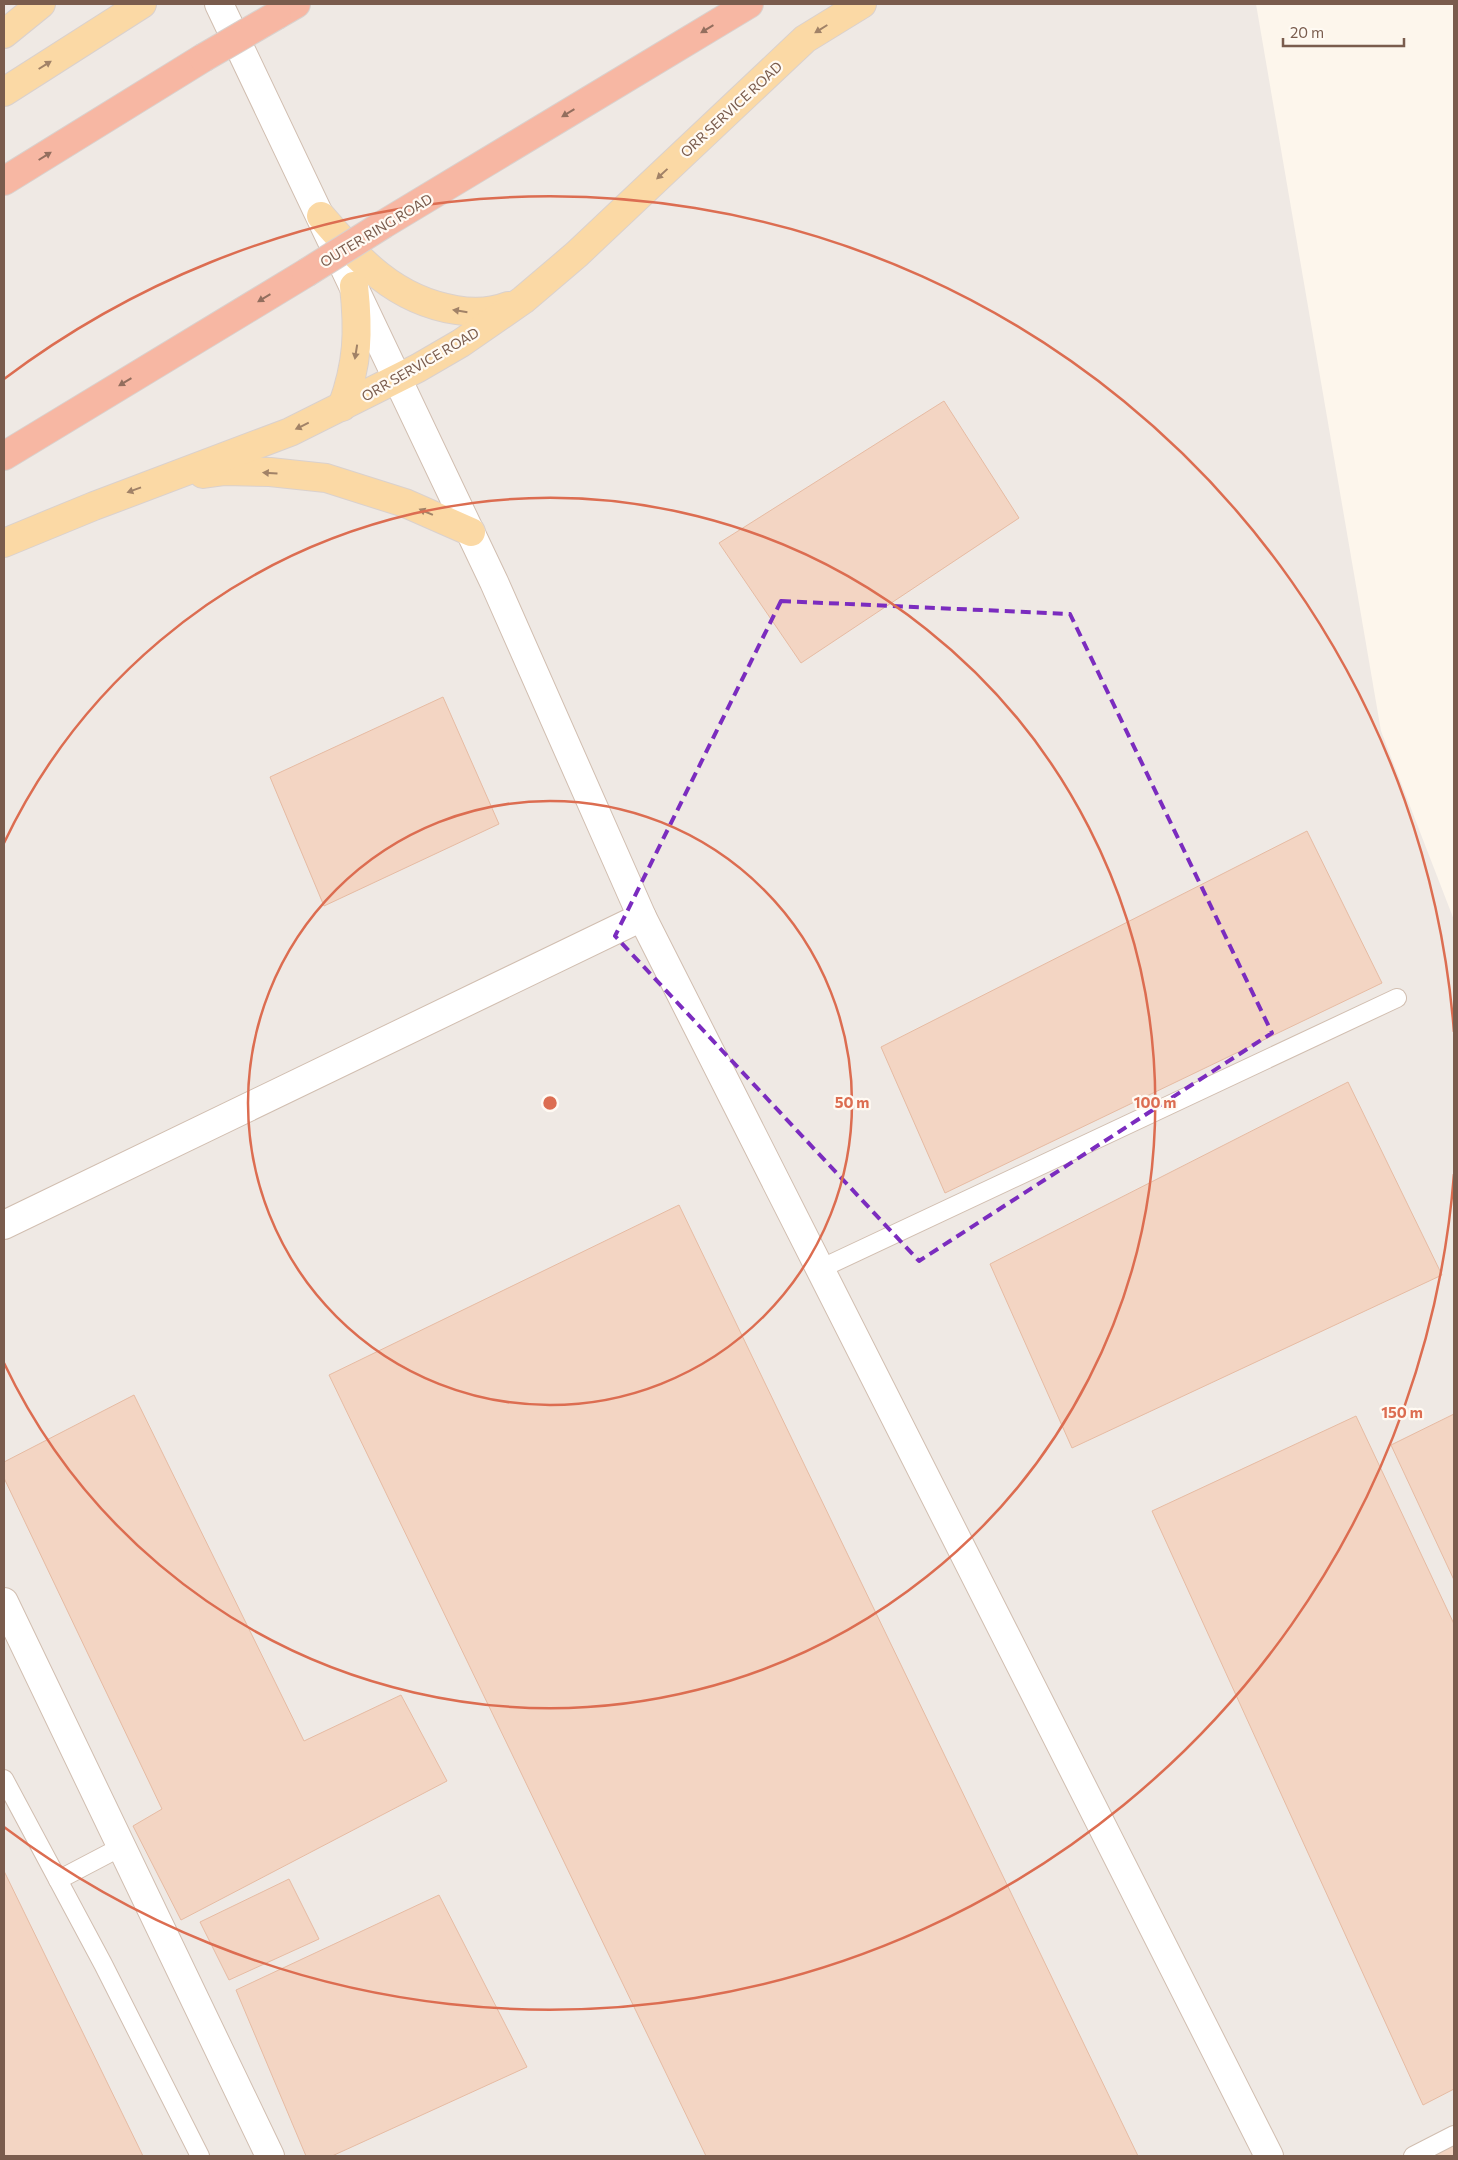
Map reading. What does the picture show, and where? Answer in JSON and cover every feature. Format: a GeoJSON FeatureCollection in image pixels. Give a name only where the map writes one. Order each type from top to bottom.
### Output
{"type":"FeatureCollection","features":[{"type":"Feature","properties":{"kind":"highway","name":"OUTER RING ROAD"},"geometry":{"type":"LineString","coordinates":[[4,456],[749,4]]}},
{"type":"Feature","properties":{"kind":"highway"},"geometry":{"type":"LineString","coordinates":[[4,181],[286,9]]}},
{"type":"Feature","properties":{"kind":"main road"},"geometry":{"type":"LineString","coordinates":[[4,34],[41,4]]}},
{"type":"Feature","properties":{"kind":"main road"},"geometry":{"type":"LineString","coordinates":[[4,92],[142,4]]}},
{"type":"Feature","properties":{"kind":"main road","name":"ORR SERVICE ROAD"},"geometry":{"type":"LineString","coordinates":[[4,543],[94,506],[290,432],[342,407],[461,344],[523,300],[577,254],[805,39],[862,4]]}},
{"type":"Feature","properties":{"kind":"main road"},"geometry":{"type":"LineString","coordinates":[[321,216],[352,252],[377,276],[407,295],[434,306],[466,312],[493,312],[523,300]]}},
{"type":"Feature","properties":{"kind":"main road"},"geometry":{"type":"LineString","coordinates":[[342,407],[350,382],[358,340],[354,286]]}},
{"type":"Feature","properties":{"kind":"main road"},"geometry":{"type":"LineString","coordinates":[[168,478],[225,471],[270,472],[326,478],[405,503],[471,532]]}},
{"type":"Feature","properties":{"kind":"street"},"geometry":{"type":"LineString","coordinates":[[219,4],[471,532],[642,917],[1269,2156]]}},
{"type":"Feature","properties":{"kind":"street"},"geometry":{"type":"LineString","coordinates":[[4,1225],[642,917]]}},
{"type":"Feature","properties":{"kind":"street"},"geometry":{"type":"LineString","coordinates":[[4,1602],[270,2156]]}},
{"type":"Feature","properties":{"kind":"lane"},"geometry":{"type":"LineString","coordinates":[[820,1270],[1397,998]]}},
{"type":"Feature","properties":{"kind":"lane"},"geometry":{"type":"LineString","coordinates":[[4,1779],[103,1964],[200,2156]]}},
{"type":"Feature","properties":{"kind":"lane"},"geometry":{"type":"LineString","coordinates":[[58,1880],[121,1847]]}},
{"type":"Feature","properties":{"kind":"lane"},"geometry":{"type":"LineString","coordinates":[[1412,2156],[1454,2135]]}},
{"type":"Feature","properties":{"kind":"highlighted area"},"geometry":{"type":"Polygon","coordinates":[[[781,601],[1070,614],[1272,1033],[919,1261],[615,936],[781,601]]]}},
{"type":"Feature","properties":{"kind":"shaded area"},"geometry":{"type":"Polygon","coordinates":[[[4,4],[1256,4],[1381,731],[1454,920],[1454,2156],[4,2156],[4,4]]]}},
{"type":"Feature","properties":{"kind":"building"},"geometry":{"type":"Polygon","coordinates":[[[944,401],[1019,518],[801,663],[719,543],[944,401]]]}},
{"type":"Feature","properties":{"kind":"building"},"geometry":{"type":"Polygon","coordinates":[[[443,697],[499,824],[324,906],[270,777],[443,697]]]}},
{"type":"Feature","properties":{"kind":"building"},"geometry":{"type":"Polygon","coordinates":[[[1307,831],[1382,983],[945,1193],[881,1047],[1307,831]]]}},
{"type":"Feature","properties":{"kind":"building"},"geometry":{"type":"Polygon","coordinates":[[[1348,1082],[1442,1275],[1072,1448],[990,1264],[1348,1082]]]}},
{"type":"Feature","properties":{"kind":"building"},"geometry":{"type":"Polygon","coordinates":[[[679,1205],[1138,2156],[706,2156],[329,1375],[679,1205]]]}},
{"type":"Feature","properties":{"kind":"building"},"geometry":{"type":"Polygon","coordinates":[[[134,1395],[304,1741],[401,1695],[447,1781],[181,1920],[133,1826],[162,1809],[4,1478],[4,1462],[134,1395]]]}},
{"type":"Feature","properties":{"kind":"building"},"geometry":{"type":"Polygon","coordinates":[[[1454,1414],[1454,1580],[1391,1445],[1454,1414]]]}},
{"type":"Feature","properties":{"kind":"building"},"geometry":{"type":"Polygon","coordinates":[[[1356,1416],[1454,1624],[1454,2089],[1423,2105],[1152,1511],[1356,1416]]]}},
{"type":"Feature","properties":{"kind":"building"},"geometry":{"type":"Polygon","coordinates":[[[4,1871],[143,2156],[4,2156],[4,1871]]]}},
{"type":"Feature","properties":{"kind":"building"},"geometry":{"type":"Polygon","coordinates":[[[289,1879],[319,1939],[229,1980],[200,1922],[289,1879]]]}},
{"type":"Feature","properties":{"kind":"building"},"geometry":{"type":"Polygon","coordinates":[[[439,1895],[527,2067],[332,2156],[306,2156],[236,1990],[439,1895]]]}},
{"type":"Feature","properties":{"kind":"building"},"geometry":{"type":"Polygon","coordinates":[[[1454,2145],[1454,2156],[1430,2156],[1454,2145]]]}}]}
